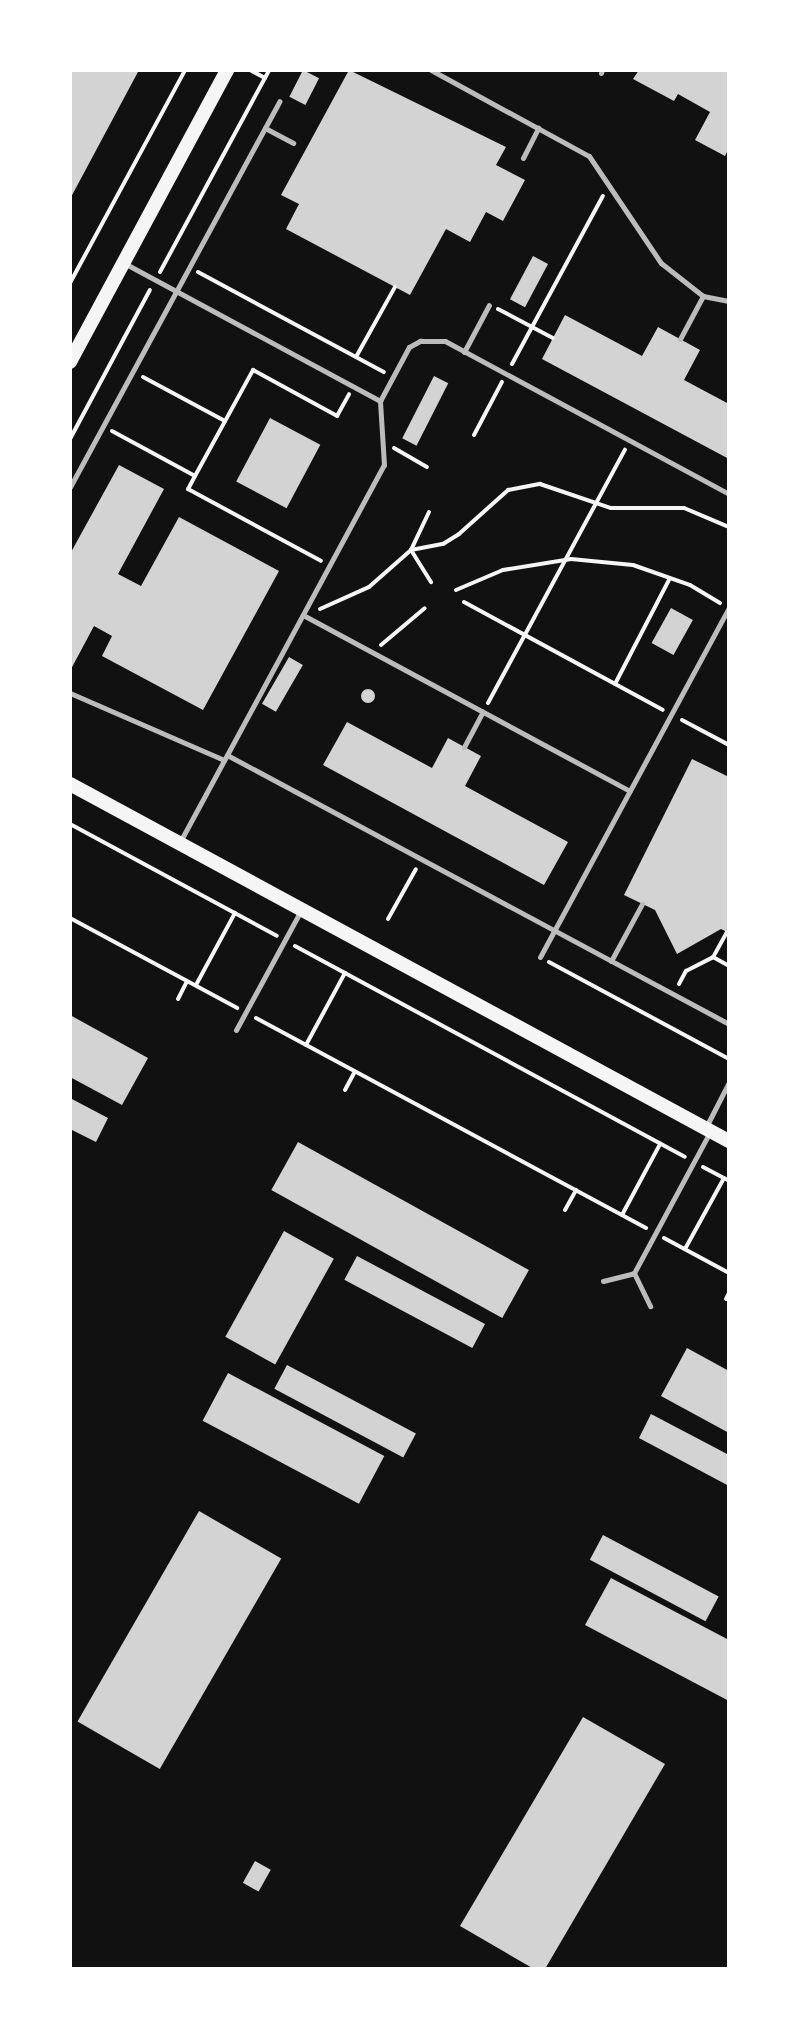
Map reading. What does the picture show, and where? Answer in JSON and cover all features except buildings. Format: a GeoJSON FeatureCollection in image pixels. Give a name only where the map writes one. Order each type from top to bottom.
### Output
{"type":"FeatureCollection","features":[{"type":"Feature","properties":{"kind":"main road"},"geometry":{"type":"LineString","coordinates":[[70,362],[227,70]]}},
{"type":"Feature","properties":{"kind":"main road"},"geometry":{"type":"LineString","coordinates":[[70,784],[729,1141]]}},
{"type":"Feature","properties":{"kind":"lane"},"geometry":{"type":"LineString","coordinates":[[431,70],[589,156],[661,263],[703,296],[729,301]]}},
{"type":"Feature","properties":{"kind":"lane"},"geometry":{"type":"LineString","coordinates":[[70,487],[280,101]]}},
{"type":"Feature","properties":{"kind":"lane"},"geometry":{"type":"LineString","coordinates":[[265,128],[293,143]]}},
{"type":"Feature","properties":{"kind":"lane"},"geometry":{"type":"LineString","coordinates":[[523,158],[538,128]]}},
{"type":"Feature","properties":{"kind":"lane"},"geometry":{"type":"LineString","coordinates":[[124,263],[380,401]]}},
{"type":"Feature","properties":{"kind":"lane"},"geometry":{"type":"LineString","coordinates":[[680,339],[703,296]]}},
{"type":"Feature","properties":{"kind":"lane"},"geometry":{"type":"LineString","coordinates":[[464,352],[489,305]]}},
{"type":"Feature","properties":{"kind":"lane"},"geometry":{"type":"LineString","coordinates":[[180,843],[384,465],[380,401],[409,347],[420,341],[445,341],[729,494]]}},
{"type":"Feature","properties":{"kind":"lane"},"geometry":{"type":"LineString","coordinates":[[540,957],[728,608]]}},
{"type":"Feature","properties":{"kind":"lane"},"geometry":{"type":"LineString","coordinates":[[303,615],[630,791]]}},
{"type":"Feature","properties":{"kind":"lane"},"geometry":{"type":"LineString","coordinates":[[70,693],[226,758],[729,1024]]}},
{"type":"Feature","properties":{"kind":"lane"},"geometry":{"type":"LineString","coordinates":[[464,747],[483,712]]}},
{"type":"Feature","properties":{"kind":"lane"},"geometry":{"type":"LineString","coordinates":[[611,961],[642,904]]}},
{"type":"Feature","properties":{"kind":"lane"},"geometry":{"type":"LineString","coordinates":[[236,1030],[301,909]]}},
{"type":"Feature","properties":{"kind":"lane"},"geometry":{"type":"LineString","coordinates":[[603,1281],[634,1273],[694,1162],[729,1082]]}},
{"type":"Feature","properties":{"kind":"lane"},"geometry":{"type":"LineString","coordinates":[[634,1273],[650,1306]]}},
{"type":"Feature","properties":{"kind":"path"},"geometry":{"type":"LineString","coordinates":[[70,283],[185,70]]}},
{"type":"Feature","properties":{"kind":"path"},"geometry":{"type":"LineString","coordinates":[[250,70],[265,78]]}},
{"type":"Feature","properties":{"kind":"path"},"geometry":{"type":"LineString","coordinates":[[70,439],[269,70]]}},
{"type":"Feature","properties":{"kind":"path"},"geometry":{"type":"LineString","coordinates":[[474,435],[609,183]]}},
{"type":"Feature","properties":{"kind":"path"},"geometry":{"type":"LineString","coordinates":[[189,267],[393,377]]}},
{"type":"Feature","properties":{"kind":"path"},"geometry":{"type":"LineString","coordinates":[[356,357],[395,287]]}},
{"type":"Feature","properties":{"kind":"path"},"geometry":{"type":"LineString","coordinates":[[489,305],[553,338]]}},
{"type":"Feature","properties":{"kind":"path"},"geometry":{"type":"LineString","coordinates":[[330,566],[188,489],[253,370],[337,416],[353,386]]}},
{"type":"Feature","properties":{"kind":"path"},"geometry":{"type":"LineString","coordinates":[[133,371],[225,421]]}},
{"type":"Feature","properties":{"kind":"path"},"geometry":{"type":"LineString","coordinates":[[103,427],[195,476]]}},
{"type":"Feature","properties":{"kind":"path"},"geometry":{"type":"LineString","coordinates":[[483,712],[630,441]]}},
{"type":"Feature","properties":{"kind":"path"},"geometry":{"type":"LineString","coordinates":[[385,444],[427,467]]}},
{"type":"Feature","properties":{"kind":"path"},"geometry":{"type":"LineString","coordinates":[[411,550],[451,539],[508,490],[540,484],[595,504],[684,508],[729,527]]}},
{"type":"Feature","properties":{"kind":"path"},"geometry":{"type":"LineString","coordinates":[[303,615],[369,587],[411,550],[429,512]]}},
{"type":"Feature","properties":{"kind":"path"},"geometry":{"type":"LineString","coordinates":[[411,550],[431,582]]}},
{"type":"Feature","properties":{"kind":"path"},"geometry":{"type":"LineString","coordinates":[[456,590],[503,570],[565,560],[633,565],[670,578],[728,608]]}},
{"type":"Feature","properties":{"kind":"path"},"geometry":{"type":"LineString","coordinates":[[615,684],[670,578]]}},
{"type":"Feature","properties":{"kind":"path"},"geometry":{"type":"LineString","coordinates":[[464,602],[729,745]]}},
{"type":"Feature","properties":{"kind":"path"},"geometry":{"type":"LineString","coordinates":[[374,653],[425,608]]}},
{"type":"Feature","properties":{"kind":"path"},"geometry":{"type":"LineString","coordinates":[[70,824],[726,1180],[685,1249]]}},
{"type":"Feature","properties":{"kind":"path"},"geometry":{"type":"LineString","coordinates":[[388,919],[421,859]]}},
{"type":"Feature","properties":{"kind":"path"},"geometry":{"type":"LineString","coordinates":[[196,986],[235,913]]}},
{"type":"Feature","properties":{"kind":"path"},"geometry":{"type":"LineString","coordinates":[[70,918],[729,1273]]}},
{"type":"Feature","properties":{"kind":"path"},"geometry":{"type":"LineString","coordinates":[[673,994],[686,971],[713,957],[727,932]]}},
{"type":"Feature","properties":{"kind":"path"},"geometry":{"type":"LineString","coordinates":[[540,957],[729,1059]]}},
{"type":"Feature","properties":{"kind":"path"},"geometry":{"type":"LineString","coordinates":[[713,957],[729,966]]}},
{"type":"Feature","properties":{"kind":"path"},"geometry":{"type":"LineString","coordinates":[[306,1045],[345,973]]}},
{"type":"Feature","properties":{"kind":"path"},"geometry":{"type":"LineString","coordinates":[[178,999],[187,981]]}},
{"type":"Feature","properties":{"kind":"path"},"geometry":{"type":"LineString","coordinates":[[345,1090],[355,1071]]}},
{"type":"Feature","properties":{"kind":"path"},"geometry":{"type":"LineString","coordinates":[[622,1215],[660,1144]]}},
{"type":"Feature","properties":{"kind":"path"},"geometry":{"type":"LineString","coordinates":[[565,1210],[576,1190]]}}]}
